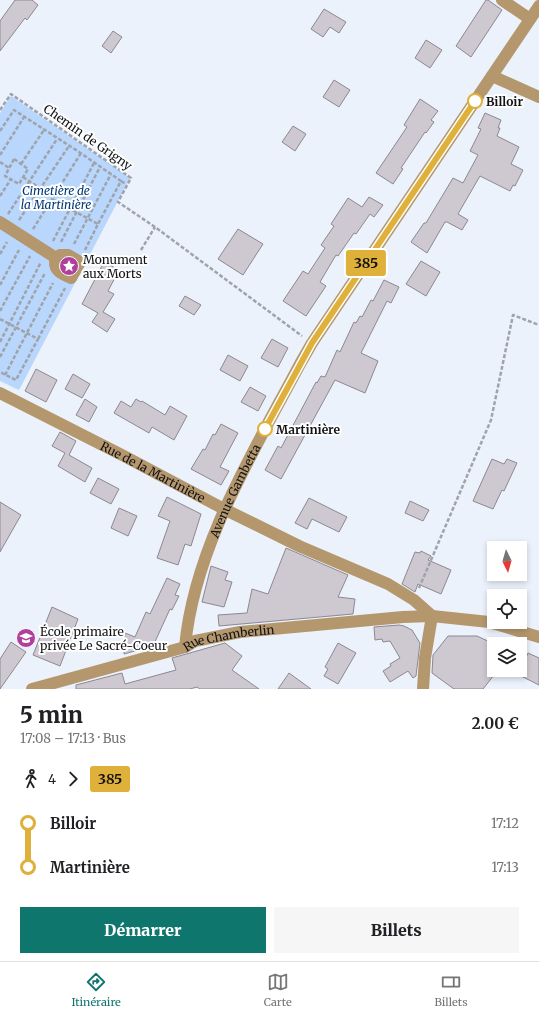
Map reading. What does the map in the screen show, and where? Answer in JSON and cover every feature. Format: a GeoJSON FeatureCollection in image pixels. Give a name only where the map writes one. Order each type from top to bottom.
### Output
{"type":"FeatureCollection","features":[{"type":"Feature","properties":{"kind":"street"},"geometry":{"type":"LineString","coordinates":[[502,0],[530,18]]}},
{"type":"Feature","properties":{"kind":"street","name":"Avenue Gambetta"},"geometry":{"type":"LineString","coordinates":[[185,647],[190,615],[202,567],[224,509],[312,343],[539,6]]}},
{"type":"Feature","properties":{"kind":"street"},"geometry":{"type":"LineString","coordinates":[[492,76],[539,97]]}},
{"type":"Feature","properties":{"kind":"street"},"geometry":{"type":"LineString","coordinates":[[1,223],[36,245],[60,264],[71,278],[80,262],[60,264]]}},
{"type":"Feature","properties":{"kind":"street","name":"Rue de la Martinière"},"geometry":{"type":"LineString","coordinates":[[0,393],[224,509],[299,546],[388,584],[414,600],[432,616]]}},
{"type":"Feature","properties":{"kind":"street"},"geometry":{"type":"LineString","coordinates":[[423,689],[425,658],[432,616]]}},
{"type":"Feature","properties":{"kind":"street","name":"Rue Chamberlin"},"geometry":{"type":"LineString","coordinates":[[32,689],[185,647],[195,641],[240,632],[403,617],[432,616],[489,622],[539,637]]}},
{"type":"Feature","properties":{"kind":"path","name":"Chemin de Grigny"},"geometry":{"type":"LineString","coordinates":[[0,110],[11,94],[131,178],[118,202],[155,227],[312,343]]}},
{"type":"Feature","properties":{"kind":"path"},"geometry":{"type":"LineString","coordinates":[[0,131],[14,110],[126,184]]}},
{"type":"Feature","properties":{"kind":"path"},"geometry":{"type":"LineString","coordinates":[[0,154],[24,117]]}},
{"type":"Feature","properties":{"kind":"path"},"geometry":{"type":"LineString","coordinates":[[21,164],[44,130]]}},
{"type":"Feature","properties":{"kind":"path"},"geometry":{"type":"LineString","coordinates":[[1,223],[57,139]]}},
{"type":"Feature","properties":{"kind":"path"},"geometry":{"type":"LineString","coordinates":[[0,254],[13,230],[69,146]]}},
{"type":"Feature","properties":{"kind":"path"},"geometry":{"type":"LineString","coordinates":[[81,154],[52,199],[98,224]]}},
{"type":"Feature","properties":{"kind":"path"},"geometry":{"type":"LineString","coordinates":[[14,159],[21,164],[28,169],[19,184],[5,176],[14,159]]}},
{"type":"Feature","properties":{"kind":"path"},"geometry":{"type":"LineString","coordinates":[[0,162],[9,168]]}},
{"type":"Feature","properties":{"kind":"path"},"geometry":{"type":"LineString","coordinates":[[0,372],[16,380],[38,339],[76,212],[100,167]]}},
{"type":"Feature","properties":{"kind":"path"},"geometry":{"type":"LineString","coordinates":[[6,375],[60,264],[111,174]]}},
{"type":"Feature","properties":{"kind":"path"},"geometry":{"type":"LineString","coordinates":[[23,177],[41,189]]}},
{"type":"Feature","properties":{"kind":"path"},"geometry":{"type":"LineString","coordinates":[[0,196],[11,179]]}},
{"type":"Feature","properties":{"kind":"path"},"geometry":{"type":"LineString","coordinates":[[79,262],[121,181]]}},
{"type":"Feature","properties":{"kind":"path"},"geometry":{"type":"LineString","coordinates":[[140,250],[155,227]]}},
{"type":"Feature","properties":{"kind":"path"},"geometry":{"type":"LineString","coordinates":[[0,312],[36,245]]}},
{"type":"Feature","properties":{"kind":"path"},"geometry":{"type":"LineString","coordinates":[[0,358],[46,272],[60,264]]}},
{"type":"Feature","properties":{"kind":"path"},"geometry":{"type":"LineString","coordinates":[[414,600],[491,420],[513,315],[539,325]]}},
{"type":"Feature","properties":{"kind":"path"},"geometry":{"type":"LineString","coordinates":[[0,319],[38,339]]}},
{"type":"Feature","properties":{"kind":"green space","name":"Cimetière de la Martinière"},"geometry":{"type":"Polygon","coordinates":[[[11,96],[130,178],[19,390],[0,381],[0,113],[11,96]]]}},
{"type":"Feature","properties":{"kind":"building"},"geometry":{"type":"Polygon","coordinates":[[[15,0],[32,0],[38,5],[27,20],[25,18],[0,51],[0,21],[15,0]]]}},
{"type":"Feature","properties":{"kind":"building"},"geometry":{"type":"Polygon","coordinates":[[[486,0],[502,10],[471,57],[456,46],[486,0]]]}},
{"type":"Feature","properties":{"kind":"building"},"geometry":{"type":"Polygon","coordinates":[[[324,9],[346,22],[339,33],[330,27],[323,37],[311,29],[324,9]]]}},
{"type":"Feature","properties":{"kind":"building"},"geometry":{"type":"Polygon","coordinates":[[[113,31],[122,37],[111,53],[102,46],[113,31]]]}},
{"type":"Feature","properties":{"kind":"building"},"geometry":{"type":"Polygon","coordinates":[[[426,40],[442,50],[430,68],[415,58],[426,40]]]}},
{"type":"Feature","properties":{"kind":"building"},"geometry":{"type":"Polygon","coordinates":[[[334,80],[350,90],[339,107],[323,97],[334,80]]]}},
{"type":"Feature","properties":{"kind":"building"},"geometry":{"type":"Polygon","coordinates":[[[420,99],[438,111],[431,120],[434,122],[426,133],[425,132],[401,168],[403,169],[393,184],[376,173],[407,127],[404,125],[420,99]]]}},
{"type":"Feature","properties":{"kind":"building"},"geometry":{"type":"Polygon","coordinates":[[[485,113],[501,120],[497,136],[519,147],[511,164],[523,170],[515,186],[513,185],[510,191],[480,176],[458,214],[468,220],[462,230],[445,222],[427,253],[411,242],[424,223],[426,223],[453,178],[463,183],[478,155],[470,151],[481,129],[478,128],[485,113]]]}},
{"type":"Feature","properties":{"kind":"building"},"geometry":{"type":"Polygon","coordinates":[[[293,126],[306,134],[295,151],[282,142],[293,126]]]}},
{"type":"Feature","properties":{"kind":"building"},"geometry":{"type":"Polygon","coordinates":[[[369,197],[383,205],[374,217],[370,214],[356,234],[354,233],[338,256],[336,255],[320,282],[326,286],[306,316],[283,301],[303,271],[308,274],[325,248],[321,245],[334,226],[331,224],[348,198],[362,207],[369,197]]]}},
{"type":"Feature","properties":{"kind":"building"},"geometry":{"type":"Polygon","coordinates":[[[238,229],[263,244],[243,275],[218,259],[238,229]]]}},
{"type":"Feature","properties":{"kind":"building"},"geometry":{"type":"Polygon","coordinates":[[[421,261],[440,272],[426,296],[406,284],[421,261]]]}},
{"type":"Feature","properties":{"kind":"building"},"geometry":{"type":"Polygon","coordinates":[[[104,262],[119,270],[108,291],[114,294],[103,312],[115,319],[107,332],[92,322],[98,313],[82,304],[104,262]]]}},
{"type":"Feature","properties":{"kind":"building"},"geometry":{"type":"Polygon","coordinates":[[[384,280],[399,287],[391,303],[387,301],[361,353],[378,361],[365,393],[335,380],[281,479],[265,470],[278,446],[281,448],[316,382],[317,383],[321,376],[325,377],[337,350],[340,352],[354,322],[356,323],[360,316],[362,317],[371,300],[373,301],[384,280]]]}},
{"type":"Feature","properties":{"kind":"building"},"geometry":{"type":"Polygon","coordinates":[[[185,296],[201,305],[194,315],[179,306],[185,296]]]}},
{"type":"Feature","properties":{"kind":"building"},"geometry":{"type":"Polygon","coordinates":[[[272,339],[288,348],[278,367],[261,358],[272,339]]]}},
{"type":"Feature","properties":{"kind":"building"},"geometry":{"type":"Polygon","coordinates":[[[228,355],[248,366],[240,381],[220,370],[228,355]]]}},
{"type":"Feature","properties":{"kind":"building"},"geometry":{"type":"Polygon","coordinates":[[[36,369],[57,380],[46,402],[25,391],[36,369]]]}},
{"type":"Feature","properties":{"kind":"building"},"geometry":{"type":"Polygon","coordinates":[[[73,374],[90,384],[82,398],[65,389],[73,374]]]}},
{"type":"Feature","properties":{"kind":"building"},"geometry":{"type":"Polygon","coordinates":[[[250,387],[266,396],[258,411],[241,402],[250,387]]]}},
{"type":"Feature","properties":{"kind":"building"},"geometry":{"type":"Polygon","coordinates":[[[85,399],[97,407],[89,422],[76,415],[85,399]]]}},
{"type":"Feature","properties":{"kind":"building"},"geometry":{"type":"Polygon","coordinates":[[[136,399],[165,415],[170,406],[187,416],[174,440],[152,427],[149,433],[114,413],[121,401],[131,407],[136,399]]]}},
{"type":"Feature","properties":{"kind":"building"},"geometry":{"type":"Polygon","coordinates":[[[221,424],[238,433],[220,467],[229,471],[221,485],[191,469],[221,424]]]}},
{"type":"Feature","properties":{"kind":"building"},"geometry":{"type":"Polygon","coordinates":[[[60,432],[76,441],[69,455],[92,468],[85,482],[58,466],[65,453],[52,446],[60,432]]]}},
{"type":"Feature","properties":{"kind":"building"},"geometry":{"type":"Polygon","coordinates":[[[492,459],[504,464],[507,459],[517,463],[504,491],[502,490],[493,509],[473,501],[492,459]]]}},
{"type":"Feature","properties":{"kind":"building"},"geometry":{"type":"Polygon","coordinates":[[[98,478],[119,489],[111,504],[90,493],[98,478]]]}},
{"type":"Feature","properties":{"kind":"building"},"geometry":{"type":"Polygon","coordinates":[[[167,497],[201,514],[191,546],[185,544],[178,565],[157,558],[170,521],[158,516],[167,497]]]}},
{"type":"Feature","properties":{"kind":"building"},"geometry":{"type":"Polygon","coordinates":[[[309,498],[347,517],[339,532],[312,519],[307,529],[295,523],[309,498]]]}},
{"type":"Feature","properties":{"kind":"building"},"geometry":{"type":"Polygon","coordinates":[[[410,501],[429,510],[423,521],[405,513],[410,501]]]}},
{"type":"Feature","properties":{"kind":"building"},"geometry":{"type":"Polygon","coordinates":[[[0,502],[21,515],[0,552],[0,502]]]}},
{"type":"Feature","properties":{"kind":"building"},"geometry":{"type":"Polygon","coordinates":[[[119,508],[137,516],[128,536],[111,528],[119,508]]]}},
{"type":"Feature","properties":{"kind":"building"},"geometry":{"type":"Polygon","coordinates":[[[286,548],[348,575],[338,597],[355,599],[353,614],[219,626],[218,615],[247,613],[252,589],[268,594],[286,548]]]}},
{"type":"Feature","properties":{"kind":"building"},"geometry":{"type":"Polygon","coordinates":[[[421,551],[431,556],[428,560],[451,570],[441,594],[418,584],[415,592],[402,584],[415,552],[420,553],[421,551]]]}},
{"type":"Feature","properties":{"kind":"building"},"geometry":{"type":"Polygon","coordinates":[[[211,566],[228,572],[225,580],[232,582],[224,607],[202,602],[211,566]]]}},
{"type":"Feature","properties":{"kind":"building"},"geometry":{"type":"Polygon","coordinates":[[[167,578],[180,584],[175,595],[179,596],[172,610],[170,609],[153,646],[124,654],[125,633],[135,637],[146,612],[150,614],[167,578]]]}},
{"type":"Feature","properties":{"kind":"building"},"geometry":{"type":"Polygon","coordinates":[[[52,607],[78,619],[60,666],[33,655],[52,607]]]}},
{"type":"Feature","properties":{"kind":"building"},"geometry":{"type":"Polygon","coordinates":[[[399,625],[412,630],[420,643],[416,676],[413,678],[408,671],[390,682],[383,671],[391,666],[390,664],[400,658],[390,641],[383,642],[382,639],[375,640],[374,627],[399,625]]]}},
{"type":"Feature","properties":{"kind":"building"},"geometry":{"type":"Polygon","coordinates":[[[448,636],[477,636],[487,641],[487,677],[492,677],[483,689],[454,689],[432,673],[433,655],[448,636]]]}},
{"type":"Feature","properties":{"kind":"building"},"geometry":{"type":"Polygon","coordinates":[[[11,642],[26,652],[0,689],[0,659],[11,642]]]}},
{"type":"Feature","properties":{"kind":"building"},"geometry":{"type":"Polygon","coordinates":[[[225,643],[242,656],[232,670],[259,689],[200,689],[197,687],[190,689],[76,689],[76,685],[122,673],[125,684],[176,670],[172,658],[225,643]]]}},
{"type":"Feature","properties":{"kind":"building"},"geometry":{"type":"Polygon","coordinates":[[[338,643],[356,653],[338,684],[324,676],[328,669],[325,667],[338,643]]]}},
{"type":"Feature","properties":{"kind":"building"},"geometry":{"type":"Polygon","coordinates":[[[528,653],[539,658],[539,685],[523,677],[527,677],[528,653]]]}},
{"type":"Feature","properties":{"kind":"building"},"geometry":{"type":"Polygon","coordinates":[[[289,673],[311,689],[278,689],[289,673]]]}},
{"type":"Feature","properties":{"kind":"bus line","name":"385"},"geometry":{"type":"LineString","coordinates":[[265,429],[312,343],[475,101]]}},
{"type":"Feature","properties":{"kind":"place","name":"Billoir"},"geometry":{"type":"Point","coordinates":[475,101]}},
{"type":"Feature","properties":{"kind":"place","name":"Monument aux Morts"},"geometry":{"type":"Point","coordinates":[69,266]}},
{"type":"Feature","properties":{"kind":"place","name":"Martinière"},"geometry":{"type":"Point","coordinates":[265,429]}},
{"type":"Feature","properties":{"kind":"place","name":"École primaire privée Le Sacré-Coeur"},"geometry":{"type":"Point","coordinates":[26,638]}}]}
